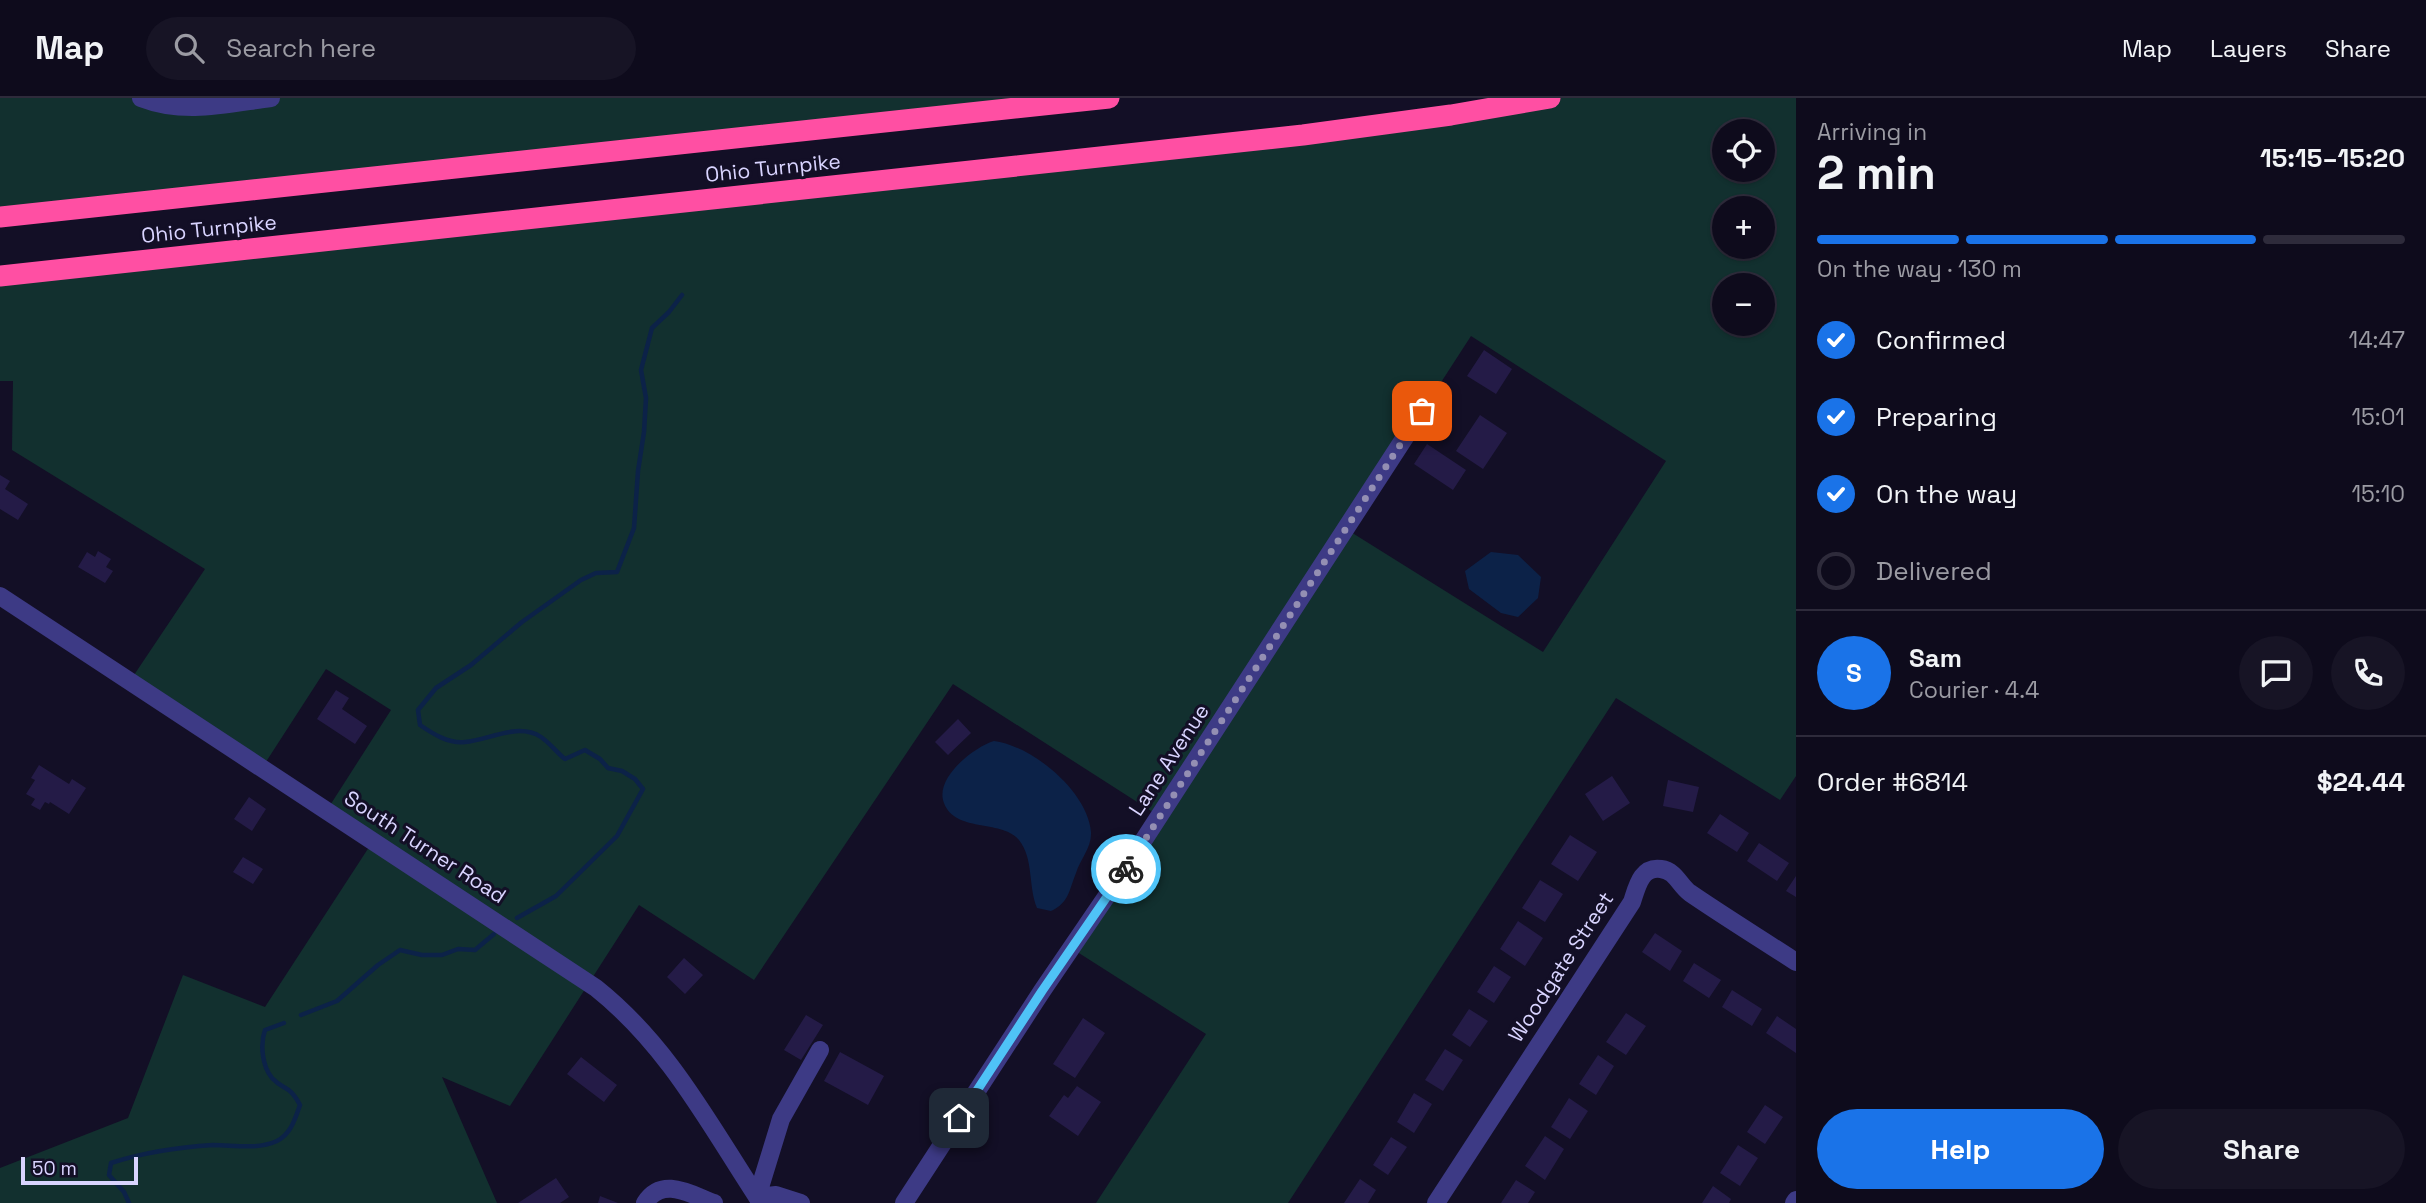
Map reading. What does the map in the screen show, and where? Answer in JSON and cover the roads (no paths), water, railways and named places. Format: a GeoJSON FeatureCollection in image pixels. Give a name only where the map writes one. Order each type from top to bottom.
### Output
{"type":"FeatureCollection","features":[{"type":"Feature","properties":{"kind":"highway","name":"Ohio Turnpike"},"geometry":{"type":"LineString","coordinates":[[0,217],[1109,98]]}},
{"type":"Feature","properties":{"kind":"highway","name":"Ohio Turnpike"},"geometry":{"type":"LineString","coordinates":[[0,276],[1303,135],[1451,115],[1550,98]]}},
{"type":"Feature","properties":{"kind":"street"},"geometry":{"type":"LineString","coordinates":[[141,98],[156,104],[190,109],[271,98]]}},
{"type":"Feature","properties":{"kind":"street","name":"Lane Avenue"},"geometry":{"type":"LineString","coordinates":[[904,1203],[1422,411]]}},
{"type":"Feature","properties":{"kind":"street","name":"South Turner Road"},"geometry":{"type":"LineString","coordinates":[[0,596],[604,994],[642,1029],[671,1064],[759,1200]]}},
{"type":"Feature","properties":{"kind":"street","name":"Woodgate Street"},"geometry":{"type":"LineString","coordinates":[[1436,1203],[1632,902],[1640,878],[1648,871],[1659,868],[1671,871],[1686,890],[1796,962]]}},
{"type":"Feature","properties":{"kind":"street"},"geometry":{"type":"LineString","coordinates":[[759,1200],[780,1119],[820,1051]]}},
{"type":"Feature","properties":{"kind":"street"},"geometry":{"type":"LineString","coordinates":[[645,1203],[650,1194],[661,1188],[676,1188],[713,1203]]}},
{"type":"Feature","properties":{"kind":"street"},"geometry":{"type":"LineString","coordinates":[[759,1200],[776,1195],[801,1203]]}},
{"type":"Feature","properties":{"kind":"water"},"geometry":{"type":"Polygon","coordinates":[[[1491,552],[1518,555],[1541,577],[1538,598],[1518,617],[1501,613],[1469,589],[1465,571],[1491,552]]]}},
{"type":"Feature","properties":{"kind":"water"},"geometry":{"type":"Polygon","coordinates":[[[994,741],[1025,752],[1056,773],[1080,802],[1088,817],[1091,838],[1088,848],[1065,900],[1051,911],[1037,908],[1027,856],[1019,840],[1002,830],[958,818],[944,803],[942,793],[950,774],[976,750],[994,741]]]}},
{"type":"Feature","properties":{"kind":"waterway"},"geometry":{"type":"LineString","coordinates":[[517,918],[556,896],[617,836],[643,789],[635,779],[622,771],[608,768],[600,759],[585,750],[565,759],[544,739],[532,733],[513,731],[474,741],[447,740],[420,725],[418,710],[436,688],[471,665],[522,622],[581,580],[596,573],[617,572],[634,528],[646,398],[641,370],[652,328],[682,295]]}},
{"type":"Feature","properties":{"kind":"waterway"},"geometry":{"type":"LineString","coordinates":[[301,1015],[337,1001],[378,965],[400,950],[422,955],[442,955],[458,949],[475,950],[494,934]]}},
{"type":"Feature","properties":{"kind":"waterway"},"geometry":{"type":"LineString","coordinates":[[129,1203],[124,1192],[109,1175],[111,1163],[148,1153],[188,1147],[269,1144],[286,1134],[300,1105],[293,1094],[272,1078],[264,1061],[262,1048],[265,1030],[284,1023]]}}]}
